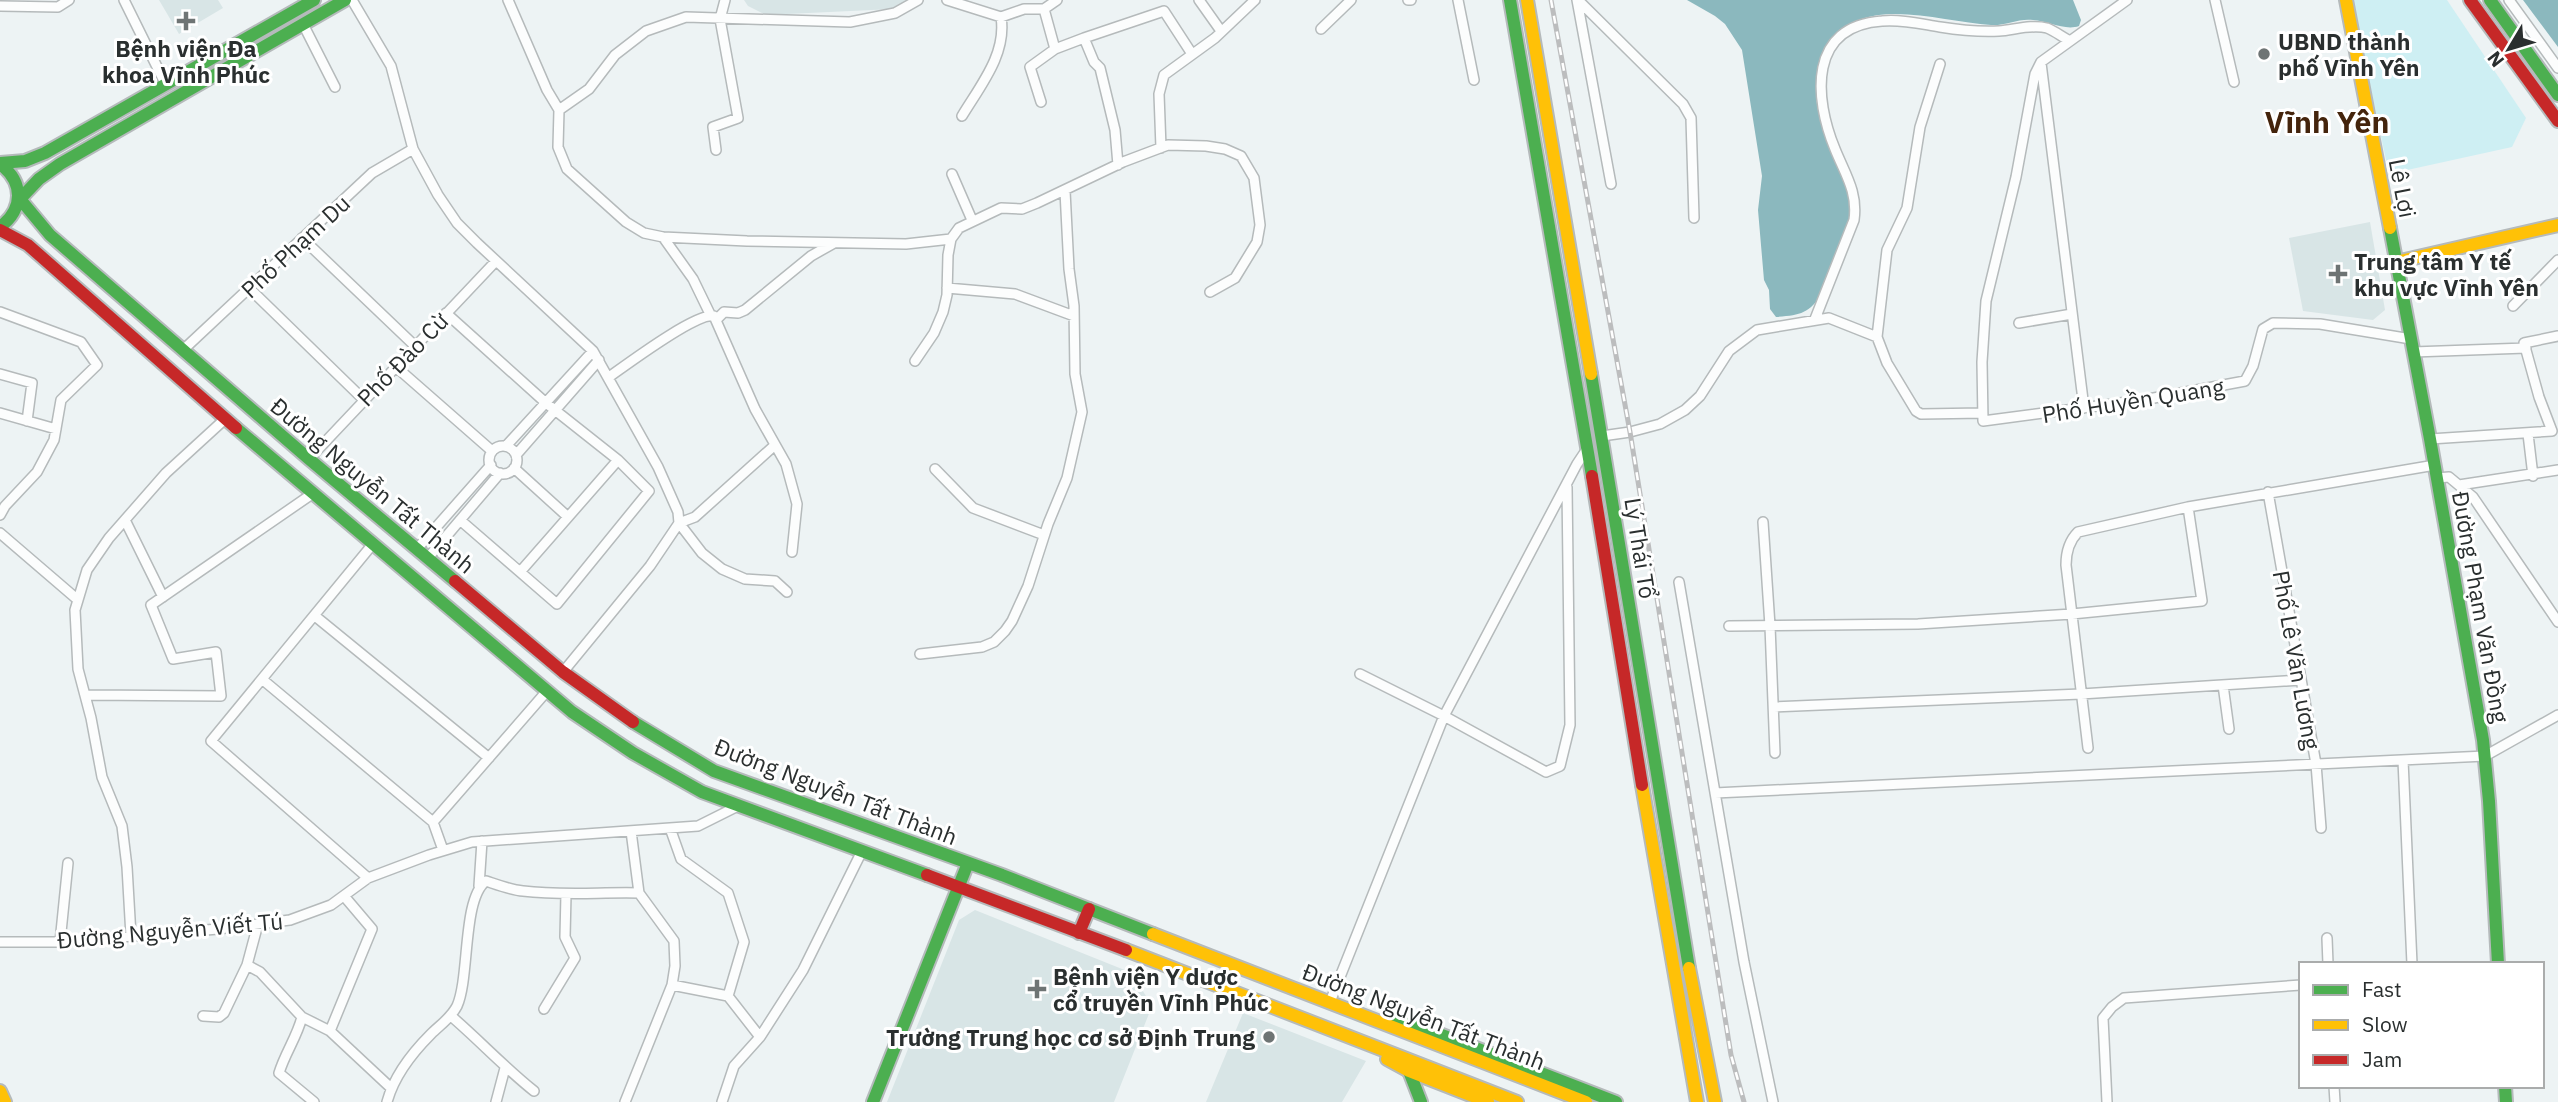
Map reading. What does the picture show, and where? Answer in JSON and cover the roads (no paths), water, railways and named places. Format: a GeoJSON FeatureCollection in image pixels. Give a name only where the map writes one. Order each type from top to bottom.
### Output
{"type":"FeatureCollection","features":[{"type":"Feature","properties":{"kind":"main road"},"geometry":{"type":"LineString","coordinates":[[0,164],[25,161],[45,153],[314,0]]}},
{"type":"Feature","properties":{"kind":"main road"},"geometry":{"type":"LineString","coordinates":[[0,228],[13,217],[20,199],[39,179],[60,164],[345,0]]}},
{"type":"Feature","properties":{"kind":"main road","name":"Lý Thái Tổ"},"geometry":{"type":"LineString","coordinates":[[1510,0],[1695,1100]]}},
{"type":"Feature","properties":{"kind":"main road","name":"Lý Thái Tổ"},"geometry":{"type":"LineString","coordinates":[[1527,0],[1602,436],[1682,930],[1715,1102]]}},
{"type":"Feature","properties":{"kind":"main road","name":"Lê Lợi"},"geometry":{"type":"LineString","coordinates":[[2346,0],[2396,262]]}},
{"type":"Feature","properties":{"kind":"main road"},"geometry":{"type":"LineString","coordinates":[[2470,0],[2558,121]]}},
{"type":"Feature","properties":{"kind":"main road"},"geometry":{"type":"LineString","coordinates":[[2490,0],[2558,95]]}},
{"type":"Feature","properties":{"kind":"main road","name":"Đường Nguyễn Tất Thành"},"geometry":{"type":"LineString","coordinates":[[0,164],[15,178],[20,199],[50,235],[422,554],[563,671],[645,731],[715,771],[968,863],[1586,1102]]}},
{"type":"Feature","properties":{"kind":"main road"},"geometry":{"type":"LineString","coordinates":[[2396,262],[2558,225]]}},
{"type":"Feature","properties":{"kind":"main road","name":"Đường Nguyễn Tất Thành"},"geometry":{"type":"LineString","coordinates":[[0,228],[28,245],[225,419],[572,712],[634,753],[702,792],[862,850],[1517,1102]]}},
{"type":"Feature","properties":{"kind":"main road","name":"Đường Phạm Văn Đồng"},"geometry":{"type":"LineString","coordinates":[[2396,262],[2436,471],[2484,756],[2498,962]]}},
{"type":"Feature","properties":{"kind":"main road"},"geometry":{"type":"LineString","coordinates":[[1575,374],[1590,372]]}},
{"type":"Feature","properties":{"kind":"main road"},"geometry":{"type":"LineString","coordinates":[[405,573],[422,554]]}},
{"type":"Feature","properties":{"kind":"main road"},"geometry":{"type":"LineString","coordinates":[[1612,599],[1628,596]]}},
{"type":"Feature","properties":{"kind":"main road"},"geometry":{"type":"LineString","coordinates":[[738,806],[755,786]]}},
{"type":"Feature","properties":{"kind":"main road"},"geometry":{"type":"LineString","coordinates":[[873,1102],[968,863]]}},
{"type":"Feature","properties":{"kind":"main road"},"geometry":{"type":"LineString","coordinates":[[1079,933],[1089,909]]}},
{"type":"Feature","properties":{"kind":"main road"},"geometry":{"type":"LineString","coordinates":[[1359,1014],[1424,1028],[1616,1102]]}},
{"type":"Feature","properties":{"kind":"main road"},"geometry":{"type":"LineString","coordinates":[[1350,1038],[1409,1071],[1484,1101]]}},
{"type":"Feature","properties":{"kind":"main road"},"geometry":{"type":"LineString","coordinates":[[1409,1071],[1421,1102]]}},
{"type":"Feature","properties":{"kind":"main road"},"geometry":{"type":"LineString","coordinates":[[0,1091],[5,1102]]}},
{"type":"Feature","properties":{"kind":"street"},"geometry":{"type":"LineString","coordinates":[[0,6],[58,7],[69,0]]}},
{"type":"Feature","properties":{"kind":"street"},"geometry":{"type":"LineString","coordinates":[[124,0],[166,85]]}},
{"type":"Feature","properties":{"kind":"street"},"geometry":{"type":"LineString","coordinates":[[352,0],[391,66],[413,149],[457,223],[593,351],[658,467],[678,512],[679,523],[702,553],[722,569],[745,579],[775,581],[787,592]]}},
{"type":"Feature","properties":{"kind":"street"},"geometry":{"type":"LineString","coordinates":[[508,0],[547,90],[559,110],[558,148],[567,169],[626,222],[644,233],[663,237],[836,243],[906,244],[951,240]]}},
{"type":"Feature","properties":{"kind":"street"},"geometry":{"type":"LineString","coordinates":[[716,150],[713,127],[738,118],[720,19],[725,0]]}},
{"type":"Feature","properties":{"kind":"street"},"geometry":{"type":"LineString","coordinates":[[559,110],[589,89],[615,55],[646,31],[686,17],[858,21],[894,13],[918,0]]}},
{"type":"Feature","properties":{"kind":"street"},"geometry":{"type":"LineString","coordinates":[[947,0],[1001,17],[1024,9],[1044,9],[1057,0]]}},
{"type":"Feature","properties":{"kind":"street"},"geometry":{"type":"LineString","coordinates":[[1199,0],[1221,31]]}},
{"type":"Feature","properties":{"kind":"street"},"geometry":{"type":"LineString","coordinates":[[1161,148],[1159,94],[1164,75],[1221,31],[1255,0]]}},
{"type":"Feature","properties":{"kind":"street"},"geometry":{"type":"LineString","coordinates":[[1321,29],[1351,0]]}},
{"type":"Feature","properties":{"kind":"street"},"geometry":{"type":"LineString","coordinates":[[1458,0],[1474,80]]}},
{"type":"Feature","properties":{"kind":"street"},"geometry":{"type":"LineString","coordinates":[[1577,0],[1611,184]]}},
{"type":"Feature","properties":{"kind":"street"},"geometry":{"type":"LineString","coordinates":[[1577,0],[1683,104],[1692,118],[1694,218]]}},
{"type":"Feature","properties":{"kind":"street"},"geometry":{"type":"LineString","coordinates":[[1983,417],[1982,362],[1986,302],[2016,177],[2035,74],[2041,62],[2127,0]]}},
{"type":"Feature","properties":{"kind":"street"},"geometry":{"type":"LineString","coordinates":[[2215,0],[2234,82]]}},
{"type":"Feature","properties":{"kind":"street"},"geometry":{"type":"LineString","coordinates":[[2509,0],[2558,68]]}},
{"type":"Feature","properties":{"kind":"street"},"geometry":{"type":"LineString","coordinates":[[1044,9],[1055,48]]}},
{"type":"Feature","properties":{"kind":"street"},"geometry":{"type":"LineString","coordinates":[[1041,102],[1030,67],[1055,48],[1164,10],[1192,54]]}},
{"type":"Feature","properties":{"kind":"street"},"geometry":{"type":"LineString","coordinates":[[962,116],[998,54],[1004,32],[1001,17]]}},
{"type":"Feature","properties":{"kind":"street"},"geometry":{"type":"LineString","coordinates":[[1815,319],[1856,210],[1851,184],[1835,148],[1821,96],[1823,65],[1835,41],[1855,27],[1884,21],[1975,31],[2037,27],[2048,29],[2070,41]]}},
{"type":"Feature","properties":{"kind":"street"},"geometry":{"type":"LineString","coordinates":[[303,24],[335,87]]}},
{"type":"Feature","properties":{"kind":"street"},"geometry":{"type":"LineString","coordinates":[[1084,38],[1094,62],[1100,68],[1115,130],[1118,165]]}},
{"type":"Feature","properties":{"kind":"street"},"geometry":{"type":"LineString","coordinates":[[2041,62],[2084,408]]}},
{"type":"Feature","properties":{"kind":"street"},"geometry":{"type":"LineString","coordinates":[[1602,436],[1660,424],[1685,410],[1700,396],[1729,351],[1757,330],[1829,318],[1877,337],[1887,250],[1907,208],[1920,127],[1940,64]]}},
{"type":"Feature","properties":{"kind":"street"},"geometry":{"type":"LineString","coordinates":[[915,361],[934,333],[943,312],[948,255],[951,240],[959,228],[1002,208],[1023,209],[1161,148],[1182,145],[1225,149],[1241,156],[1254,178],[1259,225],[1257,242],[1235,278],[1210,292]]}},
{"type":"Feature","properties":{"kind":"street","name":"Phố Phạm Du"},"geometry":{"type":"LineString","coordinates":[[183,351],[372,173],[413,149]]}},
{"type":"Feature","properties":{"kind":"street"},"geometry":{"type":"LineString","coordinates":[[952,174],[972,220]]}},
{"type":"Feature","properties":{"kind":"street"},"geometry":{"type":"LineString","coordinates":[[920,654],[967,651],[994,642],[1012,621],[1028,586],[1044,535],[1067,478],[1082,412],[1074,374],[1074,316],[1065,191]]}},
{"type":"Feature","properties":{"kind":"street"},"geometry":{"type":"LineString","coordinates":[[663,237],[693,279],[755,409],[786,464],[797,504],[792,552]]}},
{"type":"Feature","properties":{"kind":"street"},"geometry":{"type":"LineString","coordinates":[[302,238],[415,346]]}},
{"type":"Feature","properties":{"kind":"street"},"geometry":{"type":"LineString","coordinates":[[608,377],[682,327],[724,312],[738,313],[745,310],[811,256],[836,243]]}},
{"type":"Feature","properties":{"kind":"street"},"geometry":{"type":"LineString","coordinates":[[2513,306],[2558,260]]}},
{"type":"Feature","properties":{"kind":"street","name":"Phố Đào Cừ"},"geometry":{"type":"LineString","coordinates":[[309,459],[496,261]]}},
{"type":"Feature","properties":{"kind":"street"},"geometry":{"type":"LineString","coordinates":[[249,288],[363,399]]}},
{"type":"Feature","properties":{"kind":"street"},"geometry":{"type":"LineString","coordinates":[[947,288],[1015,294],[1074,316]]}},
{"type":"Feature","properties":{"kind":"street"},"geometry":{"type":"LineString","coordinates":[[0,312],[81,342],[96,365],[61,400],[54,440],[37,472],[0,515]]}},
{"type":"Feature","properties":{"kind":"street"},"geometry":{"type":"LineString","coordinates":[[446,313],[546,403],[618,460],[649,491],[557,604],[460,520]]}},
{"type":"Feature","properties":{"kind":"street"},"geometry":{"type":"LineString","coordinates":[[2019,323],[2072,314]]}},
{"type":"Feature","properties":{"kind":"street","name":"Phố Huyền Quang"},"geometry":{"type":"LineString","coordinates":[[1877,337],[1887,363],[1916,411],[1922,414],[1983,417],[2084,408],[2245,381],[2253,366],[2263,329],[2273,323],[2320,324],[2412,346]]}},
{"type":"Feature","properties":{"kind":"street"},"geometry":{"type":"LineString","coordinates":[[2430,439],[2552,431],[2524,344],[2558,336]]}},
{"type":"Feature","properties":{"kind":"street"},"geometry":{"type":"LineString","coordinates":[[2412,346],[2526,348]]}},
{"type":"Feature","properties":{"kind":"street"},"geometry":{"type":"LineString","coordinates":[[506,446],[593,351]]}},
{"type":"Feature","properties":{"kind":"street"},"geometry":{"type":"LineString","coordinates":[[516,455],[599,360]]}},
{"type":"Feature","properties":{"kind":"street"},"geometry":{"type":"LineString","coordinates":[[395,366],[492,451]]}},
{"type":"Feature","properties":{"kind":"street"},"geometry":{"type":"LineString","coordinates":[[0,373],[32,383],[27,421]]}},
{"type":"Feature","properties":{"kind":"street"},"geometry":{"type":"LineString","coordinates":[[0,414],[56,429]]}},
{"type":"Feature","properties":{"kind":"street"},"geometry":{"type":"LineString","coordinates":[[131,936],[122,826],[102,777],[78,669],[75,610],[87,570],[125,520],[166,473],[225,419]]}},
{"type":"Feature","properties":{"kind":"street"},"geometry":{"type":"LineString","coordinates":[[2528,434],[2533,475]]}},
{"type":"Feature","properties":{"kind":"street"},"geometry":{"type":"LineString","coordinates":[[563,671],[650,566],[679,523],[695,517],[775,445]]}},
{"type":"Feature","properties":{"kind":"street"},"geometry":{"type":"LineString","coordinates":[[506,446],[513,450],[517,460],[514,468],[507,473],[500,473],[491,465],[489,456],[497,447],[506,446]]}},
{"type":"Feature","properties":{"kind":"street"},"geometry":{"type":"LineString","coordinates":[[1330,1002],[1444,716],[1587,449]]}},
{"type":"Feature","properties":{"kind":"street"},"geometry":{"type":"LineString","coordinates":[[520,572],[618,460]]}},
{"type":"Feature","properties":{"kind":"street"},"geometry":{"type":"LineString","coordinates":[[422,554],[491,465]]}},
{"type":"Feature","properties":{"kind":"street"},"geometry":{"type":"LineString","coordinates":[[514,468],[568,517]]}},
{"type":"Feature","properties":{"kind":"street"},"geometry":{"type":"LineString","coordinates":[[935,469],[973,508],[1044,535]]}},
{"type":"Feature","properties":{"kind":"street"},"geometry":{"type":"LineString","coordinates":[[2459,485],[2558,470]]}},
{"type":"Feature","properties":{"kind":"street"},"geometry":{"type":"LineString","coordinates":[[2088,748],[2066,565],[2066,554],[2078,532],[2268,492],[2436,471],[2449,477],[2473,497],[2558,622]]}},
{"type":"Feature","properties":{"kind":"street"},"geometry":{"type":"LineString","coordinates":[[422,554],[460,520],[500,473]]}},
{"type":"Feature","properties":{"kind":"street"},"geometry":{"type":"LineString","coordinates":[[1360,674],[1546,772],[1560,766],[1570,725],[1567,484]]}},
{"type":"Feature","properties":{"kind":"street","name":"Phố Lê Văn Lương"},"geometry":{"type":"LineString","coordinates":[[2268,492],[2316,764],[2321,828]]}},
{"type":"Feature","properties":{"kind":"street"},"geometry":{"type":"LineString","coordinates":[[85,695],[221,696],[216,652],[173,659],[152,605],[313,494]]}},
{"type":"Feature","properties":{"kind":"street"},"geometry":{"type":"LineString","coordinates":[[1729,626],[1918,624],[2072,614],[2202,601],[2188,507]]}},
{"type":"Feature","properties":{"kind":"street"},"geometry":{"type":"LineString","coordinates":[[125,520],[163,597]]}},
{"type":"Feature","properties":{"kind":"street"},"geometry":{"type":"LineString","coordinates":[[1763,522],[1775,753]]}},
{"type":"Feature","properties":{"kind":"street"},"geometry":{"type":"LineString","coordinates":[[0,533],[78,600]]}},
{"type":"Feature","properties":{"kind":"street"},"geometry":{"type":"LineString","coordinates":[[368,878],[211,741],[372,545]]}},
{"type":"Feature","properties":{"kind":"street"},"geometry":{"type":"LineString","coordinates":[[1679,582],[1744,962],[1773,1102]]}},
{"type":"Feature","properties":{"kind":"street"},"geometry":{"type":"LineString","coordinates":[[315,616],[489,758]]}},
{"type":"Feature","properties":{"kind":"street"},"geometry":{"type":"LineString","coordinates":[[263,680],[433,822],[443,850]]}},
{"type":"Feature","properties":{"kind":"street"},"geometry":{"type":"LineString","coordinates":[[1774,706],[2081,694],[2301,680]]}},
{"type":"Feature","properties":{"kind":"street"},"geometry":{"type":"LineString","coordinates":[[2223,685],[2229,729]]}},
{"type":"Feature","properties":{"kind":"street"},"geometry":{"type":"LineString","coordinates":[[433,822],[547,691]]}},
{"type":"Feature","properties":{"kind":"street"},"geometry":{"type":"LineString","coordinates":[[1716,793],[2484,756],[2558,715]]}},
{"type":"Feature","properties":{"kind":"street"},"geometry":{"type":"LineString","coordinates":[[2403,760],[2412,962]]}},
{"type":"Feature","properties":{"kind":"street","name":"Đường Nguyễn Viết Tú"},"geometry":{"type":"LineString","coordinates":[[0,942],[60,942],[290,920],[331,905],[368,878],[443,850],[482,841],[698,826],[738,806]]}},
{"type":"Feature","properties":{"kind":"street"},"geometry":{"type":"LineString","coordinates":[[670,828],[681,859],[728,893],[744,942],[728,996]]}},
{"type":"Feature","properties":{"kind":"street"},"geometry":{"type":"LineString","coordinates":[[625,1102],[672,985],[675,966],[674,941],[639,893],[631,831]]}},
{"type":"Feature","properties":{"kind":"street"},"geometry":{"type":"LineString","coordinates":[[387,1102],[391,1088],[411,1056],[451,1016],[458,1005],[474,900],[480,886],[482,841]]}},
{"type":"Feature","properties":{"kind":"street"},"geometry":{"type":"LineString","coordinates":[[722,1102],[734,1066],[760,1037],[803,970],[862,850]]}},
{"type":"Feature","properties":{"kind":"street"},"geometry":{"type":"LineString","coordinates":[[60,942],[68,863]]}},
{"type":"Feature","properties":{"kind":"street"},"geometry":{"type":"LineString","coordinates":[[480,886],[486,881],[520,891],[566,894],[639,893]]}},
{"type":"Feature","properties":{"kind":"street"},"geometry":{"type":"LineString","coordinates":[[544,1009],[575,958],[565,937],[566,894]]}},
{"type":"Feature","properties":{"kind":"street"},"geometry":{"type":"LineString","coordinates":[[330,1031],[372,929],[344,896]]}},
{"type":"Feature","properties":{"kind":"street"},"geometry":{"type":"LineString","coordinates":[[203,1016],[219,1017],[224,1013],[247,965],[258,924]]}},
{"type":"Feature","properties":{"kind":"street"},"geometry":{"type":"LineString","coordinates":[[2327,938],[2328,962]]}},
{"type":"Feature","properties":{"kind":"street"},"geometry":{"type":"LineString","coordinates":[[247,965],[260,972],[302,1017],[330,1031],[391,1088]]}},
{"type":"Feature","properties":{"kind":"street"},"geometry":{"type":"LineString","coordinates":[[672,985],[728,996],[760,1037]]}},
{"type":"Feature","properties":{"kind":"street"},"geometry":{"type":"LineString","coordinates":[[2107,1102],[2104,1018],[2112,1007],[2124,998],[2299,985]]}},
{"type":"Feature","properties":{"kind":"street"},"geometry":{"type":"LineString","coordinates":[[451,1016],[489,1049],[505,1068],[534,1091]]}},
{"type":"Feature","properties":{"kind":"street"},"geometry":{"type":"LineString","coordinates":[[302,1017],[299,1032],[285,1055],[279,1073],[314,1102]]}},
{"type":"Feature","properties":{"kind":"street"},"geometry":{"type":"LineString","coordinates":[[496,1102],[505,1068]]}},
{"type":"Feature","properties":{"kind":"railway"},"geometry":{"type":"LineString","coordinates":[[1551,0],[1630,432],[1731,1055],[1744,1102]]}},
{"type":"Feature","properties":{"kind":"place","name":"Bệnh viện Đa khoa Vĩnh Phúc"},"geometry":{"type":"Point","coordinates":[186,21]}},
{"type":"Feature","properties":{"kind":"place","name":"UBND thành phố Vĩnh Yên"},"geometry":{"type":"Point","coordinates":[2264,54]}},
{"type":"Feature","properties":{"kind":"place","name":"Trung tâm Y tế khu vực Vĩnh Yên"},"geometry":{"type":"Point","coordinates":[2338,274]}},
{"type":"Feature","properties":{"kind":"place","name":"Bệnh viện Y dược cổ truyền Vĩnh Phúc"},"geometry":{"type":"Point","coordinates":[1037,989]}},
{"type":"Feature","properties":{"kind":"place","name":"Trường Trung học cơ sở Định Trung"},"geometry":{"type":"Point","coordinates":[1269,1037]}},
{"type":"Feature","properties":{"kind":"district","name":"Vĩnh Yên"},"geometry":{"type":"Point","coordinates":[2327,121]}}]}
